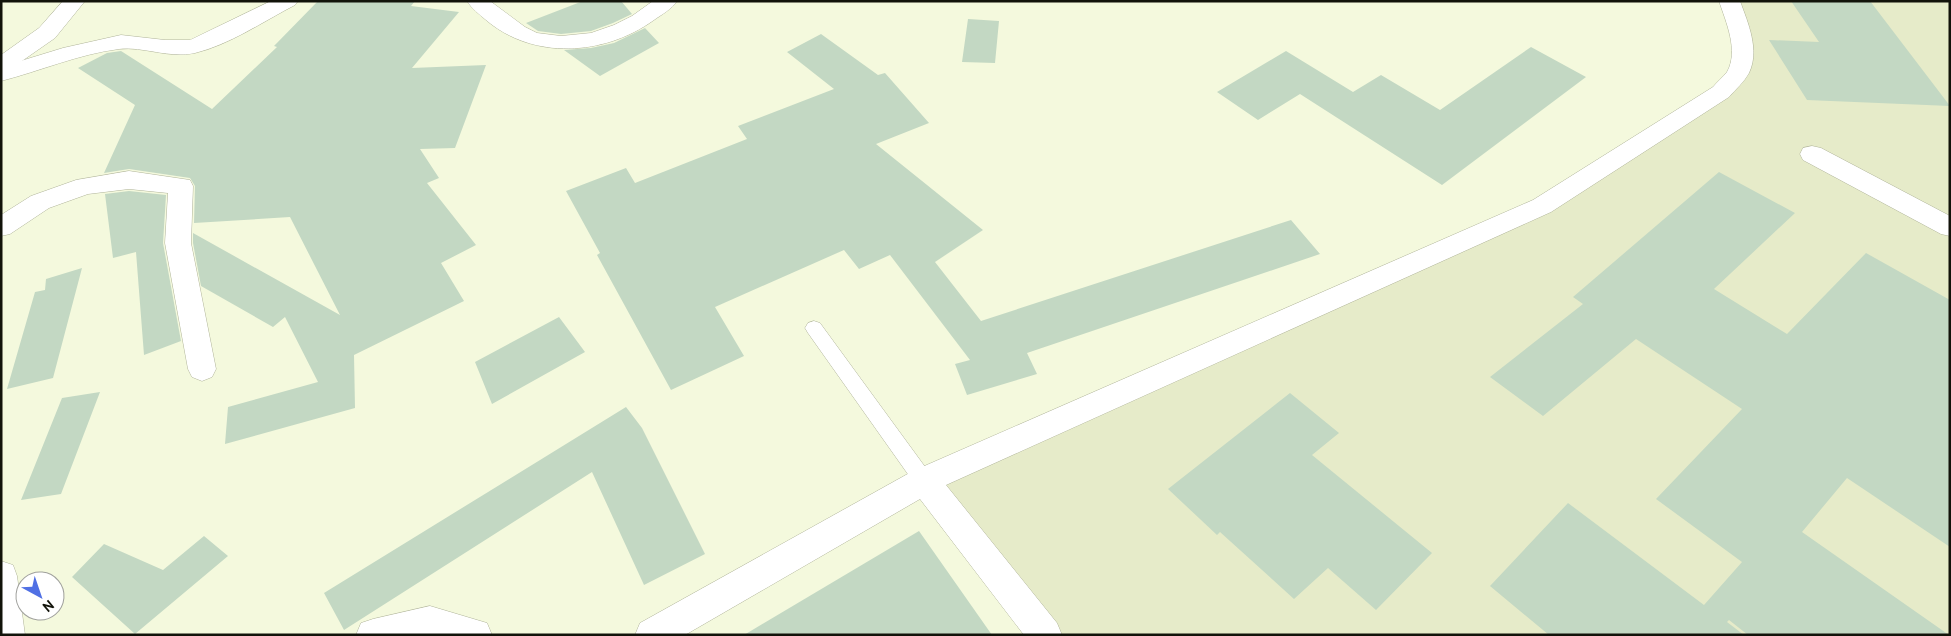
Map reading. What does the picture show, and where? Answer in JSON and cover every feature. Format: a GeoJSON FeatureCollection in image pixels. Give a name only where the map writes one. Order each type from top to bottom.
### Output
{"type":"FeatureCollection","features":[{"type":"Feature","properties":{"kind":"street"},"geometry":{"type":"LineString","coordinates":[[1,65],[46,33],[75,1]]}},
{"type":"Feature","properties":{"kind":"street"},"geometry":{"type":"LineString","coordinates":[[1,74],[70,53],[121,42],[165,47],[192,47],[211,40],[288,1]]}},
{"type":"Feature","properties":{"kind":"street"},"geometry":{"type":"LineString","coordinates":[[477,1],[498,20],[518,33],[568,44],[603,36],[634,23],[666,1]]}},
{"type":"Feature","properties":{"kind":"street"},"geometry":{"type":"LineString","coordinates":[[652,635],[924,481],[1542,206],[1721,92],[1737,74],[1743,52],[1739,30],[1729,1]]}},
{"type":"Feature","properties":{"kind":"street"},"geometry":{"type":"LineString","coordinates":[[1812,154],[1950,228]]}},
{"type":"Feature","properties":{"kind":"street"},"geometry":{"type":"LineString","coordinates":[[1,227],[40,202],[85,186],[130,180],[181,186],[178,243],[202,369]]}},
{"type":"Feature","properties":{"kind":"street"},"geometry":{"type":"LineString","coordinates":[[924,481],[1045,635]]}},
{"type":"Feature","properties":{"kind":"street"},"geometry":{"type":"LineString","coordinates":[[1,576],[8,635]]}},
{"type":"Feature","properties":{"kind":"street"},"geometry":{"type":"LineString","coordinates":[[374,635],[430,622],[475,635]]}},
{"type":"Feature","properties":{"kind":"lane"},"geometry":{"type":"LineString","coordinates":[[814,328],[924,481]]}},
{"type":"Feature","properties":{"kind":"shaded area"},"geometry":{"type":"Polygon","coordinates":[[[1729,1],[1950,1],[1950,635],[1045,635],[924,481],[1542,206],[1737,74],[1729,1]]]}},
{"type":"Feature","properties":{"kind":"building"},"geometry":{"type":"Polygon","coordinates":[[[318,1],[415,1],[411,6],[459,12],[412,68],[486,65],[455,148],[420,149],[439,178],[427,183],[476,245],[441,263],[464,301],[354,355],[355,408],[225,444],[228,407],[318,382],[285,317],[273,327],[201,286],[193,233],[340,315],[290,217],[194,223],[195,186],[190,178],[129,169],[104,173],[135,105],[78,68],[107,53],[121,51],[212,109],[277,47],[274,46],[318,1]]]}},
{"type":"Feature","properties":{"kind":"building"},"geometry":{"type":"Polygon","coordinates":[[[583,1],[621,1],[632,14],[591,31],[561,34],[538,31],[526,23],[583,1]]]}},
{"type":"Feature","properties":{"kind":"building"},"geometry":{"type":"Polygon","coordinates":[[[1791,1],[1870,1],[1950,106],[1807,100],[1769,40],[1819,42],[1791,1]]]}},
{"type":"Feature","properties":{"kind":"building"},"geometry":{"type":"Polygon","coordinates":[[[968,19],[999,21],[995,63],[962,62],[968,19]]]}},
{"type":"Feature","properties":{"kind":"building"},"geometry":{"type":"Polygon","coordinates":[[[645,28],[659,43],[600,76],[564,50],[591,48],[614,43],[645,28]]]}},
{"type":"Feature","properties":{"kind":"building"},"geometry":{"type":"Polygon","coordinates":[[[821,34],[878,75],[885,73],[929,123],[876,144],[983,230],[935,262],[981,321],[1291,220],[1320,254],[1027,353],[1037,374],[967,395],[955,364],[970,360],[890,255],[859,269],[844,250],[715,307],[744,356],[671,390],[597,255],[600,253],[566,191],[626,168],[635,183],[747,139],[738,126],[834,89],[787,52],[821,34]]]}},
{"type":"Feature","properties":{"kind":"building"},"geometry":{"type":"Polygon","coordinates":[[[1531,47],[1586,77],[1442,185],[1300,94],[1258,120],[1217,92],[1286,51],[1353,92],[1381,75],[1440,110],[1531,47]]]}},
{"type":"Feature","properties":{"kind":"building"},"geometry":{"type":"Polygon","coordinates":[[[1719,172],[1795,213],[1714,289],[1787,334],[1866,253],[1950,300],[1950,547],[1847,478],[1802,532],[1949,635],[1748,635],[1729,620],[1727,622],[1744,635],[1549,635],[1490,586],[1568,503],[1704,605],[1742,562],[1656,499],[1742,409],[1636,339],[1543,416],[1490,377],[1583,304],[1573,297],[1719,172]]]}},
{"type":"Feature","properties":{"kind":"building"},"geometry":{"type":"Polygon","coordinates":[[[129,191],[166,195],[163,243],[181,341],[144,355],[136,252],[113,258],[105,194],[129,191]]]}},
{"type":"Feature","properties":{"kind":"building"},"geometry":{"type":"Polygon","coordinates":[[[82,268],[53,378],[7,389],[35,292],[45,290],[46,279],[82,268]]]}},
{"type":"Feature","properties":{"kind":"building"},"geometry":{"type":"Polygon","coordinates":[[[559,317],[585,352],[492,404],[475,362],[559,317]]]}},
{"type":"Feature","properties":{"kind":"building"},"geometry":{"type":"Polygon","coordinates":[[[100,392],[61,494],[21,500],[62,398],[100,392]]]}},
{"type":"Feature","properties":{"kind":"building"},"geometry":{"type":"Polygon","coordinates":[[[1290,393],[1339,433],[1312,455],[1432,553],[1376,610],[1328,568],[1294,599],[1220,532],[1217,535],[1168,489],[1290,393]]]}},
{"type":"Feature","properties":{"kind":"building"},"geometry":{"type":"Polygon","coordinates":[[[626,407],[642,428],[705,554],[644,585],[592,472],[344,630],[324,593],[626,407]]]}},
{"type":"Feature","properties":{"kind":"building"},"geometry":{"type":"Polygon","coordinates":[[[919,531],[992,635],[744,635],[919,531]]]}},
{"type":"Feature","properties":{"kind":"building"},"geometry":{"type":"Polygon","coordinates":[[[204,536],[228,556],[135,634],[72,577],[104,544],[163,570],[204,536]]]}}]}
